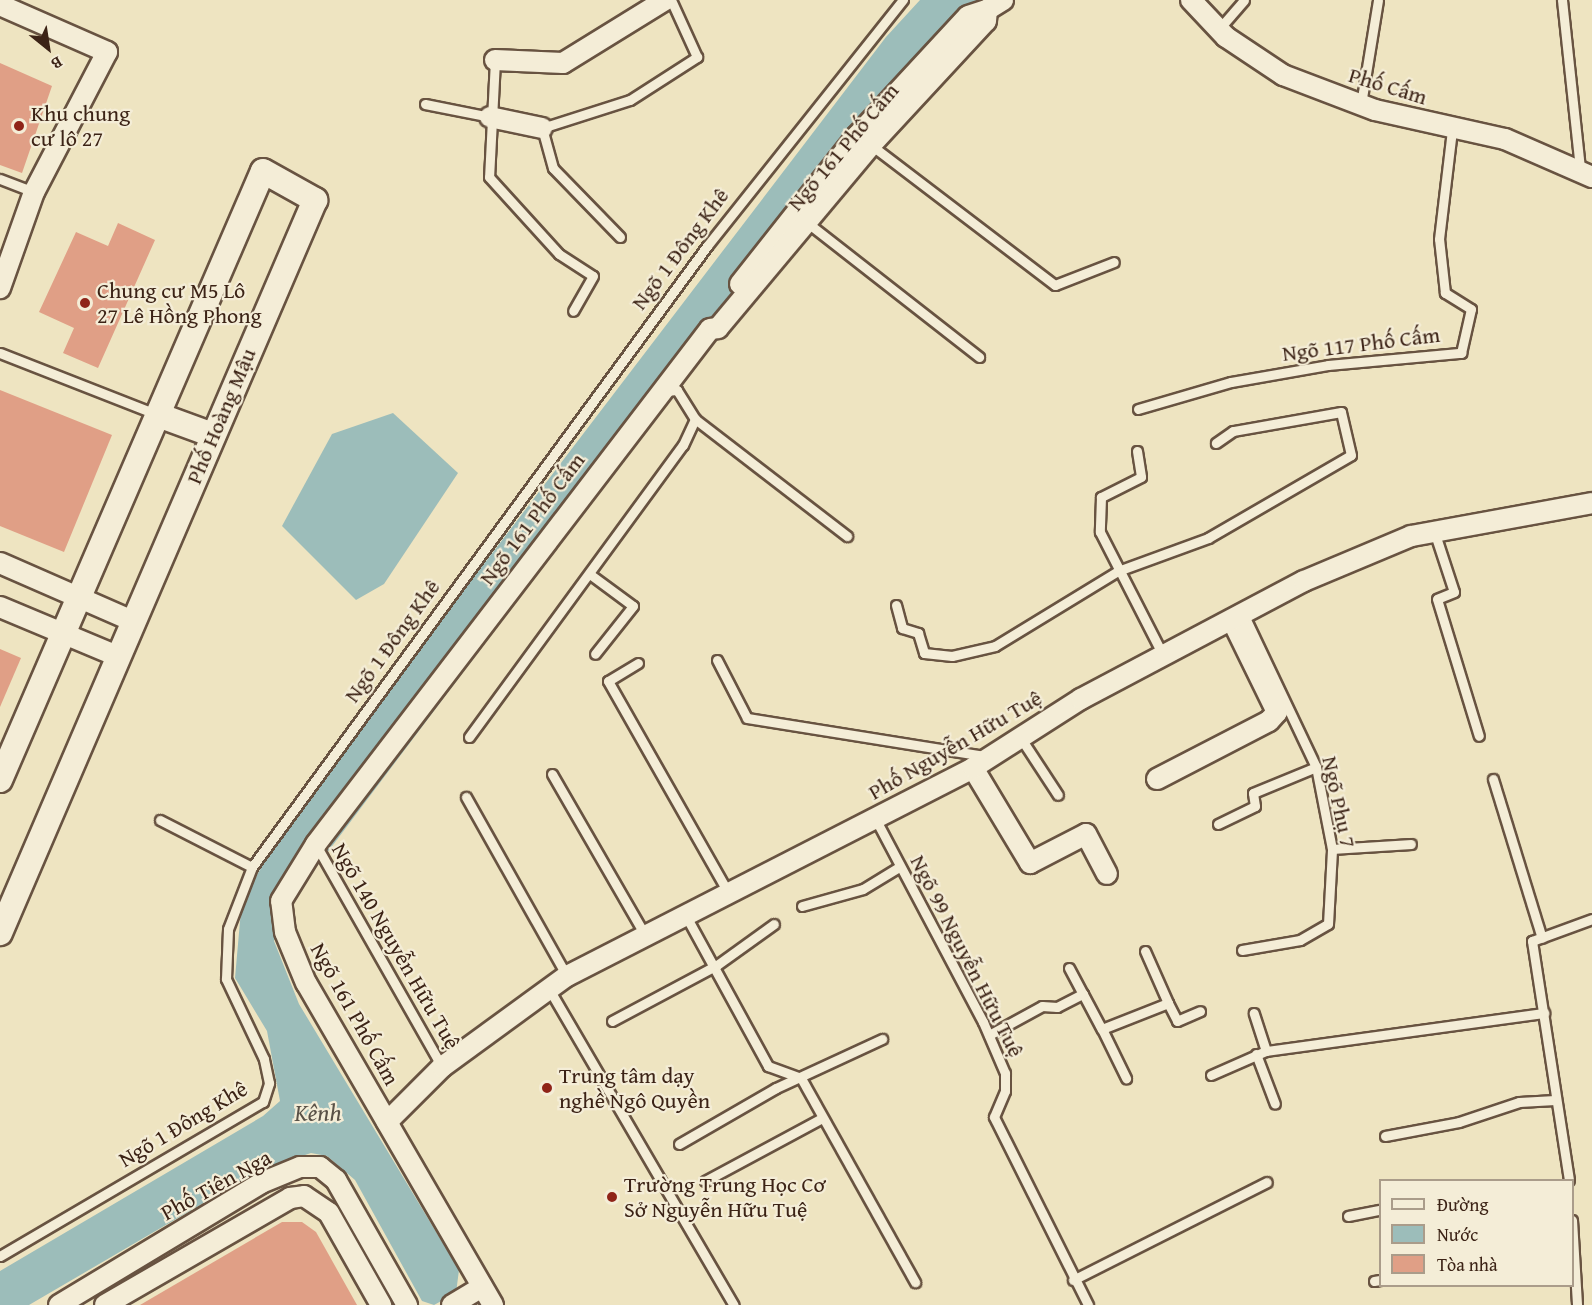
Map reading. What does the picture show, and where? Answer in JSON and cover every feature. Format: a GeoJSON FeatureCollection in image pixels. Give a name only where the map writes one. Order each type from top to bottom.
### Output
{"type":"FeatureCollection","features":[{"type":"Feature","properties":{"kind":"street"},"geometry":{"type":"LineString","coordinates":[[495,60],[563,63],[665,0]]}},
{"type":"Feature","properties":{"kind":"street","name":"Phố Cấm"},"geometry":{"type":"LineString","coordinates":[[1191,0],[1219,29],[1283,75],[1360,104],[1452,130],[1505,139],[1586,173]]}},
{"type":"Feature","properties":{"kind":"street"},"geometry":{"type":"LineString","coordinates":[[0,4],[107,52],[34,192],[0,288]]}},
{"type":"Feature","properties":{"kind":"street"},"geometry":{"type":"LineString","coordinates":[[772,256],[864,140],[968,16],[995,5]]}},
{"type":"Feature","properties":{"kind":"street"},"geometry":{"type":"LineString","coordinates":[[490,117],[542,128]]}},
{"type":"Feature","properties":{"kind":"street","name":"Ngõ 161 Phố Cấm"},"geometry":{"type":"LineString","coordinates":[[493,1305],[306,983],[285,932],[281,901],[315,844],[710,329],[710,321],[772,256],[809,224],[864,140]]}},
{"type":"Feature","properties":{"kind":"street","name":"Phố Hoàng Mậu"},"geometry":{"type":"LineString","coordinates":[[0,780],[263,171],[315,200],[117,656],[0,933]]}},
{"type":"Feature","properties":{"kind":"street"},"geometry":{"type":"LineString","coordinates":[[158,415],[213,435]]}},
{"type":"Feature","properties":{"kind":"street","name":"Phố Nguyễn Hữu Tuệ"},"geometry":{"type":"LineString","coordinates":[[387,1122],[442,1067],[567,976],[647,939],[876,819],[978,762],[1019,735],[1304,580],[1411,536],[1592,503]]}},
{"type":"Feature","properties":{"kind":"street"},"geometry":{"type":"LineString","coordinates":[[0,563],[133,621]]}},
{"type":"Feature","properties":{"kind":"street"},"geometry":{"type":"LineString","coordinates":[[0,607],[117,656]]}},
{"type":"Feature","properties":{"kind":"street"},"geometry":{"type":"LineString","coordinates":[[1157,779],[1269,721],[1277,712],[1238,616]]}},
{"type":"Feature","properties":{"kind":"street"},"geometry":{"type":"LineString","coordinates":[[978,762],[1030,863],[1086,834],[1107,874]]}},
{"type":"Feature","properties":{"kind":"street","name":"Phố Tiên Nga"},"geometry":{"type":"LineString","coordinates":[[59,1305],[261,1183],[300,1167],[320,1167],[336,1180],[407,1305]]}},
{"type":"Feature","properties":{"kind":"street"},"geometry":{"type":"LineString","coordinates":[[105,1305],[290,1198],[304,1196],[328,1213],[381,1305]]}},
{"type":"Feature","properties":{"kind":"street"},"geometry":{"type":"LineString","coordinates":[[452,1305],[483,1287]]}},
{"type":"Feature","properties":{"kind":"lane"},"geometry":{"type":"LineString","coordinates":[[620,237],[554,168],[542,128],[630,100],[697,57],[671,0]]}},
{"type":"Feature","properties":{"kind":"lane","name":"Ngõ 1 Đông Khê"},"geometry":{"type":"LineString","coordinates":[[0,1256],[263,1102],[269,1083],[264,1059],[226,979],[228,929],[252,867],[706,246],[903,0]]}},
{"type":"Feature","properties":{"kind":"lane"},"geometry":{"type":"LineString","coordinates":[[1219,29],[1244,0]]}},
{"type":"Feature","properties":{"kind":"lane"},"geometry":{"type":"LineString","coordinates":[[1360,104],[1378,0]]}},
{"type":"Feature","properties":{"kind":"lane"},"geometry":{"type":"LineString","coordinates":[[1562,0],[1586,173]]}},
{"type":"Feature","properties":{"kind":"lane"},"geometry":{"type":"LineString","coordinates":[[495,60],[490,117],[489,177],[558,254],[593,276],[573,311]]}},
{"type":"Feature","properties":{"kind":"lane"},"geometry":{"type":"LineString","coordinates":[[425,104],[490,117]]}},
{"type":"Feature","properties":{"kind":"lane","name":"Ngõ 117 Phố Cấm"},"geometry":{"type":"LineString","coordinates":[[1138,409],[1231,382],[1317,366],[1461,353],[1471,309],[1445,294],[1439,239],[1452,130]]}},
{"type":"Feature","properties":{"kind":"lane"},"geometry":{"type":"LineString","coordinates":[[864,140],[1055,285],[1114,262]]}},
{"type":"Feature","properties":{"kind":"lane"},"geometry":{"type":"LineString","coordinates":[[0,179],[34,192]]}},
{"type":"Feature","properties":{"kind":"lane"},"geometry":{"type":"LineString","coordinates":[[809,224],[979,357]]}},
{"type":"Feature","properties":{"kind":"lane"},"geometry":{"type":"LineString","coordinates":[[0,352],[158,415]]}},
{"type":"Feature","properties":{"kind":"lane"},"geometry":{"type":"LineString","coordinates":[[663,391],[677,390],[695,418],[847,536]]}},
{"type":"Feature","properties":{"kind":"lane"},"geometry":{"type":"LineString","coordinates":[[896,605],[902,628],[918,633],[924,653],[952,656],[995,645],[1118,571],[1208,538],[1351,455],[1341,412],[1233,431],[1216,443]]}},
{"type":"Feature","properties":{"kind":"lane"},"geometry":{"type":"LineString","coordinates":[[469,737],[591,575],[683,445],[695,418]]}},
{"type":"Feature","properties":{"kind":"lane"},"geometry":{"type":"LineString","coordinates":[[1137,451],[1141,477],[1101,497],[1100,532],[1164,657]]}},
{"type":"Feature","properties":{"kind":"lane"},"geometry":{"type":"LineString","coordinates":[[1434,531],[1454,592],[1437,599],[1479,736]]}},
{"type":"Feature","properties":{"kind":"lane"},"geometry":{"type":"LineString","coordinates":[[591,575],[633,606],[595,654]]}},
{"type":"Feature","properties":{"kind":"lane","name":"Ngõ Phụ 7"},"geometry":{"type":"LineString","coordinates":[[1238,616],[1316,766],[1332,849],[1328,924],[1299,940],[1242,951]]}},
{"type":"Feature","properties":{"kind":"lane"},"geometry":{"type":"LineString","coordinates":[[717,660],[747,718],[978,762]]}},
{"type":"Feature","properties":{"kind":"lane"},"geometry":{"type":"LineString","coordinates":[[638,663],[608,681],[729,894]]}},
{"type":"Feature","properties":{"kind":"lane"},"geometry":{"type":"LineString","coordinates":[[1019,735],[1058,795]]}},
{"type":"Feature","properties":{"kind":"lane"},"geometry":{"type":"LineString","coordinates":[[1218,824],[1256,806],[1253,793],[1316,766]]}},
{"type":"Feature","properties":{"kind":"lane"},"geometry":{"type":"LineString","coordinates":[[552,774],[647,939]]}},
{"type":"Feature","properties":{"kind":"lane"},"geometry":{"type":"LineString","coordinates":[[1493,779],[1542,938]]}},
{"type":"Feature","properties":{"kind":"lane"},"geometry":{"type":"LineString","coordinates":[[466,797],[567,976]]}},
{"type":"Feature","properties":{"kind":"lane","name":"Ngõ 99 Nguyễn Hữu Tuệ"},"geometry":{"type":"LineString","coordinates":[[876,819],[899,867],[989,1035],[1005,1073],[1005,1091],[994,1117],[1073,1280],[1088,1305]]}},
{"type":"Feature","properties":{"kind":"lane"},"geometry":{"type":"LineString","coordinates":[[160,820],[252,867]]}},
{"type":"Feature","properties":{"kind":"lane","name":"Ngõ 140 Nguyễn Hữu Tuệ"},"geometry":{"type":"LineString","coordinates":[[315,844],[442,1067]]}},
{"type":"Feature","properties":{"kind":"lane"},"geometry":{"type":"LineString","coordinates":[[1332,849],[1411,844]]}},
{"type":"Feature","properties":{"kind":"lane"},"geometry":{"type":"LineString","coordinates":[[802,906],[863,889],[899,867]]}},
{"type":"Feature","properties":{"kind":"lane"},"geometry":{"type":"LineString","coordinates":[[687,918],[717,964],[768,1066],[801,1078],[915,1282]]}},
{"type":"Feature","properties":{"kind":"lane"},"geometry":{"type":"LineString","coordinates":[[1569,1179],[1555,1100],[1533,941],[1592,920]]}},
{"type":"Feature","properties":{"kind":"lane"},"geometry":{"type":"LineString","coordinates":[[612,1021],[717,964],[774,924]]}},
{"type":"Feature","properties":{"kind":"lane"},"geometry":{"type":"LineString","coordinates":[[1145,951],[1177,1021],[1200,1011]]}},
{"type":"Feature","properties":{"kind":"lane"},"geometry":{"type":"LineString","coordinates":[[1069,968],[1126,1077]]}},
{"type":"Feature","properties":{"kind":"lane"},"geometry":{"type":"LineString","coordinates":[[549,989],[734,1305]]}},
{"type":"Feature","properties":{"kind":"lane"},"geometry":{"type":"LineString","coordinates":[[989,1035],[1042,1006],[1057,1007],[1083,994]]}},
{"type":"Feature","properties":{"kind":"lane"},"geometry":{"type":"LineString","coordinates":[[1102,1029],[1168,1003]]}},
{"type":"Feature","properties":{"kind":"lane"},"geometry":{"type":"LineString","coordinates":[[1254,1013],[1261,1052],[1275,1104]]}},
{"type":"Feature","properties":{"kind":"lane"},"geometry":{"type":"LineString","coordinates":[[1211,1076],[1261,1052],[1544,1013]]}},
{"type":"Feature","properties":{"kind":"lane"},"geometry":{"type":"LineString","coordinates":[[679,1144],[801,1078],[882,1039]]}},
{"type":"Feature","properties":{"kind":"lane"},"geometry":{"type":"LineString","coordinates":[[1385,1136],[1458,1122],[1519,1102],[1555,1100]]}},
{"type":"Feature","properties":{"kind":"lane"},"geometry":{"type":"LineString","coordinates":[[705,1181],[822,1118]]}},
{"type":"Feature","properties":{"kind":"lane"},"geometry":{"type":"LineString","coordinates":[[1073,1280],[1267,1182]]}},
{"type":"Feature","properties":{"kind":"lane"},"geometry":{"type":"LineString","coordinates":[[1348,1216],[1379,1210]]}},
{"type":"Feature","properties":{"kind":"lane"},"geometry":{"type":"LineString","coordinates":[[1574,1259],[1577,1305]]}},
{"type":"Feature","properties":{"kind":"water","name":"Kênh"},"geometry":{"type":"Polygon","coordinates":[[[920,0],[990,0],[931,51],[281,914],[274,941],[299,1004],[459,1270],[456,1293],[434,1305],[422,1301],[355,1180],[327,1156],[311,1153],[260,1170],[29,1305],[0,1305],[0,1271],[263,1116],[280,1101],[267,1031],[235,978],[241,910],[258,873],[300,805],[886,37],[920,0]]]}},
{"type":"Feature","properties":{"kind":"water"},"geometry":{"type":"Polygon","coordinates":[[[393,413],[458,473],[384,584],[356,600],[282,526],[332,434],[393,413]]]}},
{"type":"Feature","properties":{"kind":"building","name":"Khu chung cư lô 27"},"geometry":{"type":"Polygon","coordinates":[[[0,63],[52,86],[22,173],[0,165],[0,63]]]}},
{"type":"Feature","properties":{"kind":"building","name":"Chung cư M5 Lô 27 Lê Hồng Phong"},"geometry":{"type":"Polygon","coordinates":[[[118,223],[155,240],[98,368],[63,353],[74,328],[39,312],[76,232],[108,246],[118,223]]]}},
{"type":"Feature","properties":{"kind":"building"},"geometry":{"type":"Polygon","coordinates":[[[0,390],[112,435],[64,552],[0,526],[0,390]]]}},
{"type":"Feature","properties":{"kind":"building"},"geometry":{"type":"Polygon","coordinates":[[[0,649],[21,658],[0,707],[0,649]]]}},
{"type":"Feature","properties":{"kind":"building"},"geometry":{"type":"Polygon","coordinates":[[[282,1222],[302,1222],[316,1232],[357,1305],[140,1305],[282,1222]]]}},
{"type":"Feature","properties":{"kind":"place","name":"Khu chung cư lô 27"},"geometry":{"type":"Point","coordinates":[19,126]}},
{"type":"Feature","properties":{"kind":"place","name":"Chung cư M5 Lô 27 Lê Hồng Phong"},"geometry":{"type":"Point","coordinates":[85,303]}},
{"type":"Feature","properties":{"kind":"place","name":"Trung tâm dạy nghề Ngô Quyền"},"geometry":{"type":"Point","coordinates":[547,1088]}},
{"type":"Feature","properties":{"kind":"place","name":"Trường Trung Học Cơ Sở Nguyễn Hữu Tuệ"},"geometry":{"type":"Point","coordinates":[612,1197]}}]}
